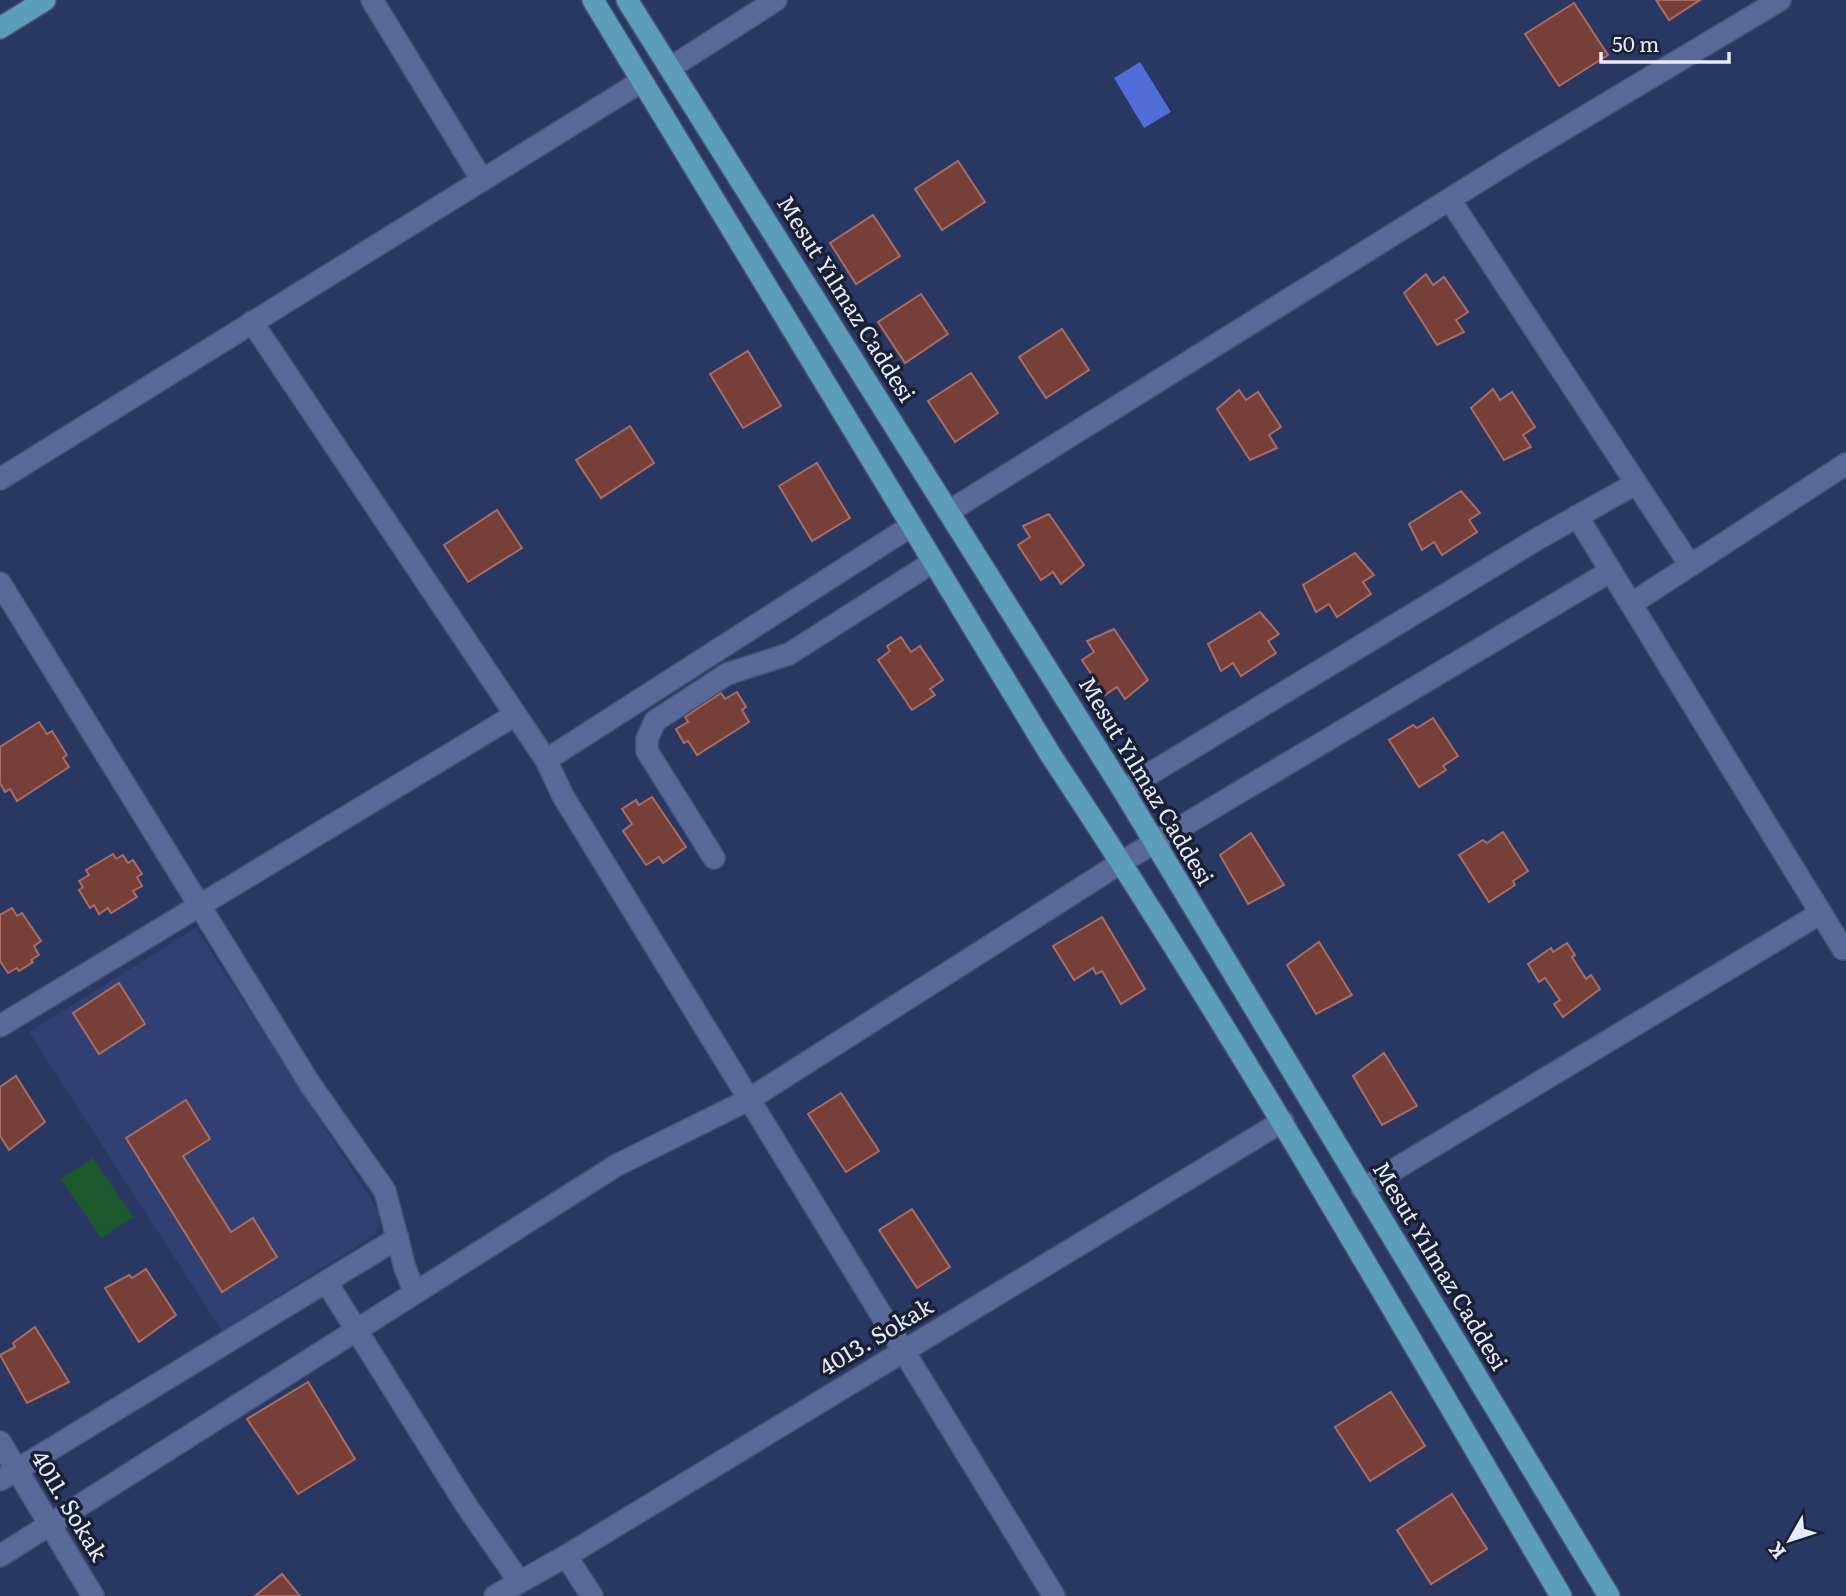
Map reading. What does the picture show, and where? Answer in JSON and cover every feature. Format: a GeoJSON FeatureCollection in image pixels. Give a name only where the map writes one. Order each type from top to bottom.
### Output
{"type":"FeatureCollection","features":[{"type":"Feature","properties":{"kind":"main road"},"geometry":{"type":"LineString","coordinates":[[0,28],[45,0]]}},
{"type":"Feature","properties":{"kind":"main road"},"geometry":{"type":"LineString","coordinates":[[593,0],[1050,754],[1122,862],[1283,1121],[1561,1596]]}},
{"type":"Feature","properties":{"kind":"main road","name":"Mesut Yılmaz Caddesi"},"geometry":{"type":"LineString","coordinates":[[627,0],[1123,790],[1609,1596]]}},
{"type":"Feature","properties":{"kind":"street"},"geometry":{"type":"LineString","coordinates":[[372,0],[482,180]]}},
{"type":"Feature","properties":{"kind":"street"},"geometry":{"type":"LineString","coordinates":[[670,68],[776,0]]}},
{"type":"Feature","properties":{"kind":"street"},"geometry":{"type":"LineString","coordinates":[[948,512],[1450,200],[1780,0]]}},
{"type":"Feature","properties":{"kind":"street"},"geometry":{"type":"LineString","coordinates":[[0,479],[642,81]]}},
{"type":"Feature","properties":{"kind":"street"},"geometry":{"type":"LineString","coordinates":[[1450,200],[1690,565]]}},
{"type":"Feature","properties":{"kind":"street"},"geometry":{"type":"LineString","coordinates":[[252,322],[545,760],[563,796],[748,1100],[1054,1596]]}},
{"type":"Feature","properties":{"kind":"street"},"geometry":{"type":"LineString","coordinates":[[1631,604],[1846,464]]}},
{"type":"Feature","properties":{"kind":"street"},"geometry":{"type":"LineString","coordinates":[[1123,790],[1577,516],[1635,484]]}},
{"type":"Feature","properties":{"kind":"street"},"geometry":{"type":"LineString","coordinates":[[1577,516],[1843,948]]}},
{"type":"Feature","properties":{"kind":"street"},"geometry":{"type":"LineString","coordinates":[[545,760],[911,526]]}},
{"type":"Feature","properties":{"kind":"street"},"geometry":{"type":"LineString","coordinates":[[714,858],[647,751],[647,739],[655,721],[727,674],[789,654],[933,562]]}},
{"type":"Feature","properties":{"kind":"street"},"geometry":{"type":"LineString","coordinates":[[0,1556],[357,1327],[617,1165],[748,1100],[1122,862],[1611,571]]}},
{"type":"Feature","properties":{"kind":"street"},"geometry":{"type":"LineString","coordinates":[[0,583],[310,1084],[385,1191],[414,1291]]}},
{"type":"Feature","properties":{"kind":"street"},"geometry":{"type":"LineString","coordinates":[[0,1026],[202,907],[516,715]]}},
{"type":"Feature","properties":{"kind":"street"},"geometry":{"type":"LineString","coordinates":[[1363,1189],[1821,912]]}},
{"type":"Feature","properties":{"kind":"street","name":"4013. Sokak"},"geometry":{"type":"LineString","coordinates":[[495,1596],[566,1556],[1283,1121]]}},
{"type":"Feature","properties":{"kind":"street"},"geometry":{"type":"LineString","coordinates":[[9,1475],[398,1238]]}},
{"type":"Feature","properties":{"kind":"street"},"geometry":{"type":"LineString","coordinates":[[327,1283],[466,1505],[519,1581]]}},
{"type":"Feature","properties":{"kind":"street","name":"4011. Sokak"},"geometry":{"type":"LineString","coordinates":[[0,1442],[9,1475],[50,1525],[93,1596]]}},
{"type":"Feature","properties":{"kind":"street"},"geometry":{"type":"LineString","coordinates":[[566,1556],[592,1596]]}},
{"type":"Feature","properties":{"kind":"shaded area"},"geometry":{"type":"Polygon","coordinates":[[[196,928],[381,1215],[376,1234],[222,1331],[29,1032],[196,928]]]}},
{"type":"Feature","properties":{"kind":"green space"},"geometry":{"type":"Polygon","coordinates":[[[93,1158],[133,1217],[101,1238],[61,1179],[93,1158]]]}},
{"type":"Feature","properties":{"kind":"water"},"geometry":{"type":"Polygon","coordinates":[[[1140,62],[1171,112],[1144,128],[1114,78],[1140,62]]]}},
{"type":"Feature","properties":{"kind":"building"},"geometry":{"type":"Polygon","coordinates":[[[1656,0],[1700,0],[1669,20],[1656,0]]]}},
{"type":"Feature","properties":{"kind":"building"},"geometry":{"type":"Polygon","coordinates":[[[1574,3],[1608,55],[1559,86],[1525,34],[1574,3]]]}},
{"type":"Feature","properties":{"kind":"building"},"geometry":{"type":"Polygon","coordinates":[[[958,161],[985,202],[942,230],[915,189],[958,161]]]}},
{"type":"Feature","properties":{"kind":"building"},"geometry":{"type":"Polygon","coordinates":[[[873,215],[900,256],[856,284],[830,243],[873,215]]]}},
{"type":"Feature","properties":{"kind":"building"},"geometry":{"type":"Polygon","coordinates":[[[1426,274],[1433,285],[1444,277],[1468,312],[1456,320],[1464,332],[1437,345],[1404,293],[1426,274]]]}},
{"type":"Feature","properties":{"kind":"building"},"geometry":{"type":"Polygon","coordinates":[[[921,294],[948,334],[905,363],[878,322],[921,294]]]}},
{"type":"Feature","properties":{"kind":"building"},"geometry":{"type":"Polygon","coordinates":[[[1062,329],[1089,370],[1046,398],[1019,357],[1062,329]]]}},
{"type":"Feature","properties":{"kind":"building"},"geometry":{"type":"Polygon","coordinates":[[[748,351],[781,406],[743,428],[710,374],[748,351]]]}},
{"type":"Feature","properties":{"kind":"building"},"geometry":{"type":"Polygon","coordinates":[[[971,373],[998,413],[955,442],[928,401],[971,373]]]}},
{"type":"Feature","properties":{"kind":"building"},"geometry":{"type":"Polygon","coordinates":[[[1493,389],[1500,400],[1512,392],[1535,427],[1523,435],[1531,447],[1504,460],[1471,408],[1493,389]]]}},
{"type":"Feature","properties":{"kind":"building"},"geometry":{"type":"Polygon","coordinates":[[[1239,390],[1246,400],[1258,392],[1281,427],[1269,435],[1277,448],[1250,460],[1217,409],[1239,390]]]}},
{"type":"Feature","properties":{"kind":"building"},"geometry":{"type":"Polygon","coordinates":[[[630,426],[654,463],[601,498],[576,460],[630,426]]]}},
{"type":"Feature","properties":{"kind":"building"},"geometry":{"type":"Polygon","coordinates":[[[817,463],[850,518],[812,541],[779,486],[817,463]]]}},
{"type":"Feature","properties":{"kind":"building"},"geometry":{"type":"Polygon","coordinates":[[[1461,491],[1480,513],[1469,520],[1477,532],[1442,555],[1434,542],[1422,550],[1409,524],[1461,491]]]}},
{"type":"Feature","properties":{"kind":"building"},"geometry":{"type":"Polygon","coordinates":[[[497,510],[522,548],[468,582],[444,545],[497,510]]]}},
{"type":"Feature","properties":{"kind":"building"},"geometry":{"type":"Polygon","coordinates":[[[1049,514],[1084,565],[1061,584],[1053,572],[1041,580],[1018,545],[1030,537],[1023,526],[1049,514]]]}},
{"type":"Feature","properties":{"kind":"building"},"geometry":{"type":"Polygon","coordinates":[[[1355,553],[1374,575],[1363,582],[1371,594],[1337,617],[1329,604],[1316,612],[1303,585],[1355,553]]]}},
{"type":"Feature","properties":{"kind":"building"},"geometry":{"type":"Polygon","coordinates":[[[1260,612],[1279,634],[1268,641],[1276,653],[1241,676],[1233,663],[1221,671],[1208,644],[1260,612]]]}},
{"type":"Feature","properties":{"kind":"building"},"geometry":{"type":"Polygon","coordinates":[[[1114,629],[1148,680],[1125,699],[1117,687],[1105,695],[1082,660],[1094,652],[1087,641],[1114,629]]]}},
{"type":"Feature","properties":{"kind":"building"},"geometry":{"type":"Polygon","coordinates":[[[901,637],[911,652],[920,646],[943,680],[930,689],[935,695],[912,710],[878,660],[890,651],[887,646],[901,637]]]}},
{"type":"Feature","properties":{"kind":"building"},"geometry":{"type":"Polygon","coordinates":[[[737,692],[746,707],[742,710],[749,722],[697,755],[688,741],[684,743],[676,729],[688,722],[685,717],[721,693],[725,699],[737,692]]]}},
{"type":"Feature","properties":{"kind":"building"},"geometry":{"type":"Polygon","coordinates":[[[1433,718],[1458,756],[1443,766],[1446,770],[1419,787],[1389,740],[1413,725],[1417,728],[1433,718]]]}},
{"type":"Feature","properties":{"kind":"building"},"geometry":{"type":"Polygon","coordinates":[[[39,722],[47,734],[52,731],[67,755],[63,758],[69,767],[17,801],[10,789],[5,792],[0,783],[0,747],[39,722]]]}},
{"type":"Feature","properties":{"kind":"building"},"geometry":{"type":"Polygon","coordinates":[[[652,797],[686,847],[663,863],[659,857],[646,865],[623,831],[632,824],[622,809],[636,800],[639,805],[652,797]]]}},
{"type":"Feature","properties":{"kind":"building"},"geometry":{"type":"Polygon","coordinates":[[[1503,832],[1528,871],[1513,881],[1515,885],[1489,902],[1459,855],[1483,840],[1487,843],[1503,832]]]}},
{"type":"Feature","properties":{"kind":"building"},"geometry":{"type":"Polygon","coordinates":[[[1251,833],[1284,885],[1248,904],[1220,855],[1251,833]]]}},
{"type":"Feature","properties":{"kind":"building"},"geometry":{"type":"Polygon","coordinates":[[[113,854],[116,859],[123,855],[128,863],[133,860],[142,874],[137,877],[142,886],[133,891],[137,897],[111,913],[108,908],[99,914],[94,905],[90,908],[79,890],[83,887],[79,881],[89,875],[86,870],[113,854]]]}},
{"type":"Feature","properties":{"kind":"building"},"geometry":{"type":"Polygon","coordinates":[[[12,908],[17,916],[22,913],[41,941],[34,946],[39,955],[31,960],[33,962],[19,971],[17,968],[8,973],[0,961],[0,915],[12,908]]]}},
{"type":"Feature","properties":{"kind":"building"},"geometry":{"type":"Polygon","coordinates":[[[1102,917],[1145,989],[1121,1004],[1102,971],[1096,974],[1093,968],[1074,980],[1053,946],[1102,917]]]}},
{"type":"Feature","properties":{"kind":"building"},"geometry":{"type":"Polygon","coordinates":[[[1319,942],[1352,995],[1316,1014],[1287,965],[1319,942]]]}},
{"type":"Feature","properties":{"kind":"building"},"geometry":{"type":"Polygon","coordinates":[[[1567,943],[1575,955],[1572,957],[1586,979],[1591,975],[1600,989],[1563,1017],[1554,1004],[1560,1000],[1545,978],[1539,982],[1528,964],[1551,948],[1553,952],[1567,943]]]}},
{"type":"Feature","properties":{"kind":"building"},"geometry":{"type":"Polygon","coordinates":[[[119,983],[145,1024],[99,1054],[73,1013],[119,983]]]}},
{"type":"Feature","properties":{"kind":"building"},"geometry":{"type":"Polygon","coordinates":[[[1384,1053],[1417,1106],[1382,1125],[1353,1076],[1384,1053]]]}},
{"type":"Feature","properties":{"kind":"building"},"geometry":{"type":"Polygon","coordinates":[[[16,1076],[45,1122],[9,1150],[0,1136],[0,1087],[16,1076]]]}},
{"type":"Feature","properties":{"kind":"building"},"geometry":{"type":"Polygon","coordinates":[[[841,1093],[879,1151],[846,1172],[808,1114],[841,1093]]]}},
{"type":"Feature","properties":{"kind":"building"},"geometry":{"type":"Polygon","coordinates":[[[186,1100],[210,1139],[183,1156],[231,1232],[253,1218],[277,1257],[222,1292],[126,1138],[186,1100]]]}},
{"type":"Feature","properties":{"kind":"building"},"geometry":{"type":"Polygon","coordinates":[[[912,1209],[950,1267],[917,1288],[879,1230],[912,1209]]]}},
{"type":"Feature","properties":{"kind":"building"},"geometry":{"type":"Polygon","coordinates":[[[146,1269],[176,1315],[139,1342],[105,1288],[129,1275],[132,1278],[146,1269]]]}},
{"type":"Feature","properties":{"kind":"building"},"geometry":{"type":"Polygon","coordinates":[[[35,1327],[69,1382],[27,1403],[0,1355],[15,1347],[13,1343],[35,1327]]]}},
{"type":"Feature","properties":{"kind":"building"},"geometry":{"type":"Polygon","coordinates":[[[308,1382],[355,1459],[298,1494],[247,1419],[308,1382]]]}},
{"type":"Feature","properties":{"kind":"building"},"geometry":{"type":"Polygon","coordinates":[[[1391,1392],[1425,1446],[1370,1481],[1335,1427],[1391,1392]]]}},
{"type":"Feature","properties":{"kind":"building"},"geometry":{"type":"Polygon","coordinates":[[[1452,1494],[1487,1549],[1431,1584],[1397,1530],[1452,1494]]]}},
{"type":"Feature","properties":{"kind":"building"},"geometry":{"type":"Polygon","coordinates":[[[282,1574],[300,1596],[255,1596],[282,1574]]]}}]}
